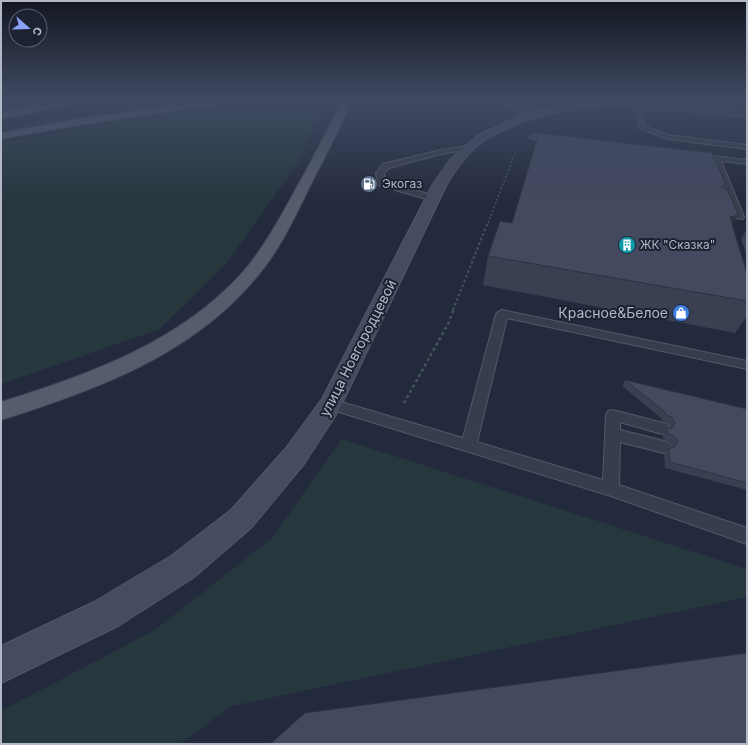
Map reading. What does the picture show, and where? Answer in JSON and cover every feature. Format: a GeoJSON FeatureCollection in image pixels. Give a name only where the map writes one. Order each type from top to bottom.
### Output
{"type":"FeatureCollection","features":[{"type":"Feature","properties":{"kind":"main road"},"geometry":{"type":"LineString","coordinates":[[1,138],[19,135]]}},
{"type":"Feature","properties":{"kind":"main road"},"geometry":{"type":"LineString","coordinates":[[1,411],[54,394],[147,355],[201,320],[248,277],[271,248],[330,135]]}},
{"type":"Feature","properties":{"kind":"street","name":"улица Новгородцевой"},"geometry":{"type":"LineString","coordinates":[[1,665],[106,614],[182,567],[241,519],[295,456],[331,404],[440,184],[454,163],[469,148],[487,135]]}},
{"type":"Feature","properties":{"kind":"lane"},"geometry":{"type":"LineString","coordinates":[[662,135],[668,137],[747,147]]}},
{"type":"Feature","properties":{"kind":"lane"},"geometry":{"type":"LineString","coordinates":[[533,137],[565,141]]}},
{"type":"Feature","properties":{"kind":"lane"},"geometry":{"type":"LineString","coordinates":[[433,198],[381,183],[380,173],[386,166],[441,152],[469,148]]}},
{"type":"Feature","properties":{"kind":"lane"},"geometry":{"type":"LineString","coordinates":[[692,156],[747,162]]}},
{"type":"Feature","properties":{"kind":"lane"},"geometry":{"type":"LineString","coordinates":[[712,213],[740,217],[716,158]]}},
{"type":"Feature","properties":{"kind":"lane"},"geometry":{"type":"LineString","coordinates":[[468,446],[502,314],[747,365]]}},
{"type":"Feature","properties":{"kind":"lane"},"geometry":{"type":"LineString","coordinates":[[331,404],[611,489],[747,536]]}},
{"type":"Feature","properties":{"kind":"lane"},"geometry":{"type":"LineString","coordinates":[[611,489],[613,415],[662,428]]}},
{"type":"Feature","properties":{"kind":"lane"},"geometry":{"type":"LineString","coordinates":[[612,434],[664,447]]}},
{"type":"Feature","properties":{"kind":"path"},"geometry":{"type":"LineString","coordinates":[[404,404],[448,324],[518,146]]}},
{"type":"Feature","properties":{"kind":"shaded area"},"geometry":{"type":"Polygon","coordinates":[[[43,135],[310,135],[297,164],[227,263],[160,329],[1,384],[1,143],[43,135]]]}},
{"type":"Feature","properties":{"kind":"shaded area"},"geometry":{"type":"Polygon","coordinates":[[[342,439],[747,569],[747,597],[232,706],[180,744],[1,744],[1,711],[155,630],[272,538],[342,439]]]}},
{"type":"Feature","properties":{"kind":"building","name":"ЖК \"Сказка\""},"geometry":{"type":"Polygon","coordinates":[[[538,135],[554,135],[712,153],[725,183],[721,187],[728,191],[738,215],[730,217],[747,274],[747,301],[488,256],[500,221],[512,223],[538,135]]]}},
{"type":"Feature","properties":{"kind":"building"},"geometry":{"type":"Polygon","coordinates":[[[625,380],[747,409],[747,483],[670,462],[669,449],[675,446],[678,441],[674,436],[667,433],[667,429],[672,428],[675,423],[672,417],[666,415],[665,412],[625,380]]]}},
{"type":"Feature","properties":{"kind":"building"},"geometry":{"type":"Polygon","coordinates":[[[747,653],[747,744],[270,744],[305,713],[747,653]]]}},
{"type":"Feature","properties":{"kind":"place","name":"Экогаз"},"geometry":{"type":"Point","coordinates":[369,184]}},
{"type":"Feature","properties":{"kind":"place","name":"ЖК \"Сказка\""},"geometry":{"type":"Point","coordinates":[627,245]}},
{"type":"Feature","properties":{"kind":"place","name":"Красное&Белое"},"geometry":{"type":"Point","coordinates":[681,313]}}]}
